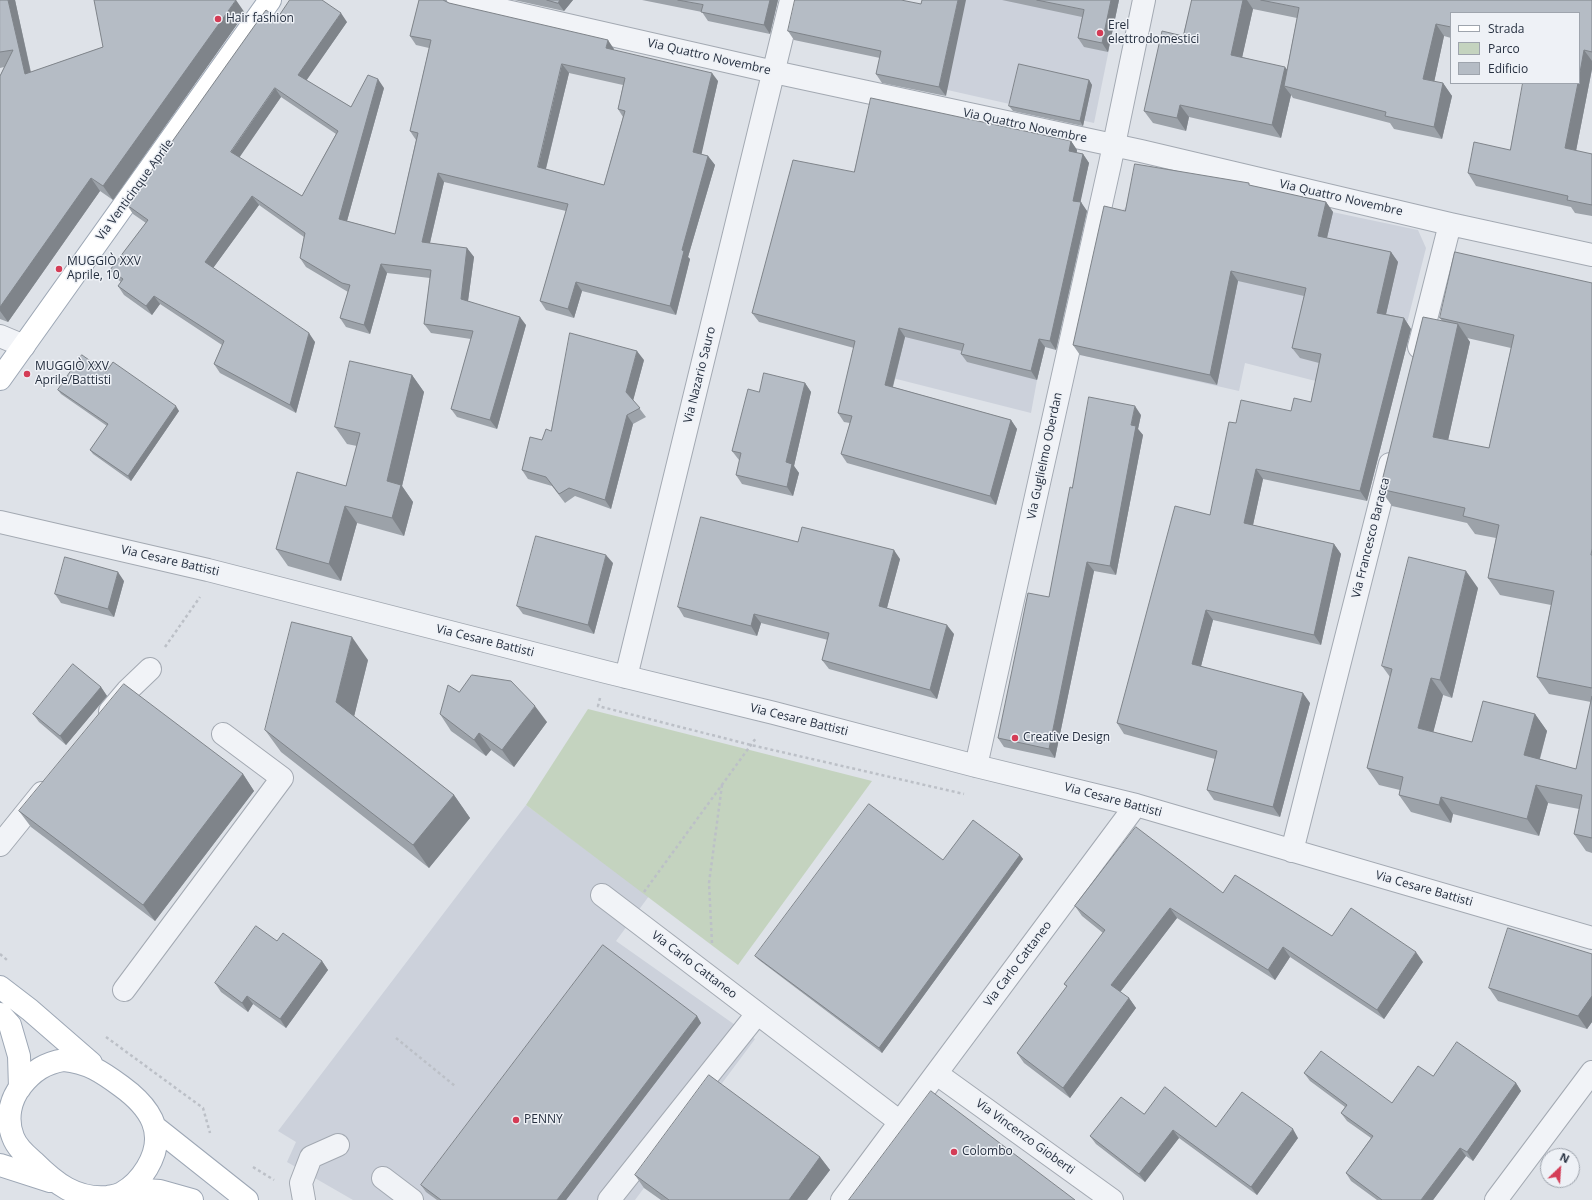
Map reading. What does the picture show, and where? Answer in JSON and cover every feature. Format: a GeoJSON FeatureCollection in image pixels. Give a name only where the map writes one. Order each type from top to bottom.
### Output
{"type":"FeatureCollection","features":[{"type":"Feature","properties":{"kind":"main road","name":"Via Venticinque Aprile"},"geometry":{"type":"LineString","coordinates":[[0,379],[270,0]]}},
{"type":"Feature","properties":{"kind":"main road"},"geometry":{"type":"LineString","coordinates":[[0,987],[30,1010],[68,1045],[139,1101],[150,1115],[155,1127],[156,1143],[153,1157],[143,1175],[129,1189],[118,1195],[100,1198],[80,1198],[54,1182],[18,1147],[13,1138],[10,1127],[10,1099],[19,1056],[10,1025],[0,1014]]}},
{"type":"Feature","properties":{"kind":"main road"},"geometry":{"type":"LineString","coordinates":[[10,1099],[29,1076],[39,1068],[51,1062],[64,1060],[76,1061],[100,1070]]}},
{"type":"Feature","properties":{"kind":"main road"},"geometry":{"type":"LineString","coordinates":[[155,1127],[247,1200]]}},
{"type":"Feature","properties":{"kind":"main road"},"geometry":{"type":"LineString","coordinates":[[0,1165],[54,1182]]}},
{"type":"Feature","properties":{"kind":"main road"},"geometry":{"type":"LineString","coordinates":[[129,1189],[160,1191],[192,1200]]}},
{"type":"Feature","properties":{"kind":"street","name":"Via Quattro Novembre"},"geometry":{"type":"LineString","coordinates":[[458,0],[774,72],[1114,145],[1450,224],[1592,255]]}},
{"type":"Feature","properties":{"kind":"street","name":"Via Nazario Sauro"},"geometry":{"type":"LineString","coordinates":[[616,675],[774,72],[791,0]]}},
{"type":"Feature","properties":{"kind":"street","name":"Via Guglielmo Oberdan"},"geometry":{"type":"LineString","coordinates":[[976,766],[1114,145],[1144,0]]}},
{"type":"Feature","properties":{"kind":"street"},"geometry":{"type":"LineString","coordinates":[[1415,364],[1450,224]]}},
{"type":"Feature","properties":{"kind":"street"},"geometry":{"type":"LineString","coordinates":[[0,336],[24,346]]}},
{"type":"Feature","properties":{"kind":"street","name":"Via Francesco Baracca"},"geometry":{"type":"LineString","coordinates":[[1292,851],[1396,441]]}},
{"type":"Feature","properties":{"kind":"street","name":"Via Cesare Battisti"},"geometry":{"type":"LineString","coordinates":[[0,522],[208,570],[616,675],[774,713],[976,766],[1136,805],[1592,938]]}},
{"type":"Feature","properties":{"kind":"street"},"geometry":{"type":"LineString","coordinates":[[96,728],[126,691],[150,668]]}},
{"type":"Feature","properties":{"kind":"street"},"geometry":{"type":"LineString","coordinates":[[124,990],[282,778],[223,734]]}},
{"type":"Feature","properties":{"kind":"street"},"geometry":{"type":"LineString","coordinates":[[0,845],[56,777]]}},
{"type":"Feature","properties":{"kind":"street","name":"Via Carlo Cattaneo"},"geometry":{"type":"LineString","coordinates":[[842,1200],[1136,805]]}},
{"type":"Feature","properties":{"kind":"street","name":"Via Carlo Cattaneo"},"geometry":{"type":"LineString","coordinates":[[602,895],[900,1122]]}},
{"type":"Feature","properties":{"kind":"street"},"geometry":{"type":"LineString","coordinates":[[609,1200],[757,1014]]}},
{"type":"Feature","properties":{"kind":"street"},"geometry":{"type":"LineString","coordinates":[[1496,1200],[1592,1072]]}},
{"type":"Feature","properties":{"kind":"street","name":"Via Vincenzo Gioberti"},"geometry":{"type":"LineString","coordinates":[[937,1074],[1112,1200]]}},
{"type":"Feature","properties":{"kind":"street"},"geometry":{"type":"LineString","coordinates":[[304,1200],[301,1183],[311,1157],[338,1146]]}},
{"type":"Feature","properties":{"kind":"street"},"geometry":{"type":"LineString","coordinates":[[383,1178],[412,1200]]}},
{"type":"Feature","properties":{"kind":"path"},"geometry":{"type":"LineString","coordinates":[[150,668],[210,584],[208,570]]}},
{"type":"Feature","properties":{"kind":"path"},"geometry":{"type":"LineString","coordinates":[[616,675],[598,706],[751,745],[966,794]]}},
{"type":"Feature","properties":{"kind":"path"},"geometry":{"type":"LineString","coordinates":[[628,915],[774,713]]}},
{"type":"Feature","properties":{"kind":"path"},"geometry":{"type":"LineString","coordinates":[[713,980],[709,883],[722,785]]}},
{"type":"Feature","properties":{"kind":"path"},"geometry":{"type":"LineString","coordinates":[[105,1036],[203,1108],[207,1128],[212,1138]]}},
{"type":"Feature","properties":{"kind":"path"},"geometry":{"type":"LineString","coordinates":[[396,1038],[455,1086]]}},
{"type":"Feature","properties":{"kind":"path"},"geometry":{"type":"LineString","coordinates":[[251,1165],[304,1200]]}},
{"type":"Feature","properties":{"kind":"shaded area"},"geometry":{"type":"Polygon","coordinates":[[[930,0],[1119,0],[1094,123],[912,82],[930,0]]]}},
{"type":"Feature","properties":{"kind":"shaded area"},"geometry":{"type":"Polygon","coordinates":[[[1137,197],[1280,201],[1418,230],[1426,248],[1406,327],[1390,400],[1245,363],[1239,391],[1085,356],[1115,217],[1137,197]]]}},
{"type":"Feature","properties":{"kind":"shaded area"},"geometry":{"type":"Polygon","coordinates":[[[896,212],[1068,252],[1037,380],[1031,413],[857,369],[896,212]]]}},
{"type":"Feature","properties":{"kind":"shaded area"},"geometry":{"type":"Polygon","coordinates":[[[526,805],[649,896],[616,941],[755,1039],[635,1200],[353,1200],[287,1162],[296,1142],[278,1131],[526,805]]]}},
{"type":"Feature","properties":{"kind":"green space"},"geometry":{"type":"Polygon","coordinates":[[[588,709],[872,781],[738,965],[526,805],[588,709]]]}},
{"type":"Feature","properties":{"kind":"building"},"geometry":{"type":"Polygon","coordinates":[[[0,0],[8,0],[25,74],[103,47],[94,0],[236,0],[103,186],[91,178],[0,307],[0,76],[13,50],[0,52],[0,0]]]}},
{"type":"Feature","properties":{"kind":"building"},"geometry":{"type":"Polygon","coordinates":[[[290,0],[322,0],[341,13],[298,75],[351,107],[368,75],[378,79],[339,219],[395,234],[418,133],[410,131],[431,40],[410,36],[419,0],[443,0],[449,3],[608,40],[606,48],[712,73],[693,152],[708,156],[682,250],[684,251],[670,306],[576,282],[568,309],[540,301],[568,204],[438,173],[422,242],[467,248],[461,299],[520,317],[490,420],[451,409],[473,331],[424,324],[431,270],[381,264],[364,325],[340,318],[350,285],[342,283],[300,258],[305,233],[252,196],[205,262],[309,333],[290,405],[214,364],[224,341],[154,296],[146,306],[118,286],[123,279],[110,270],[148,220],[127,205],[266,10],[277,18],[290,0]],[[562,64],[538,167],[604,185],[625,111],[618,109],[625,78],[562,64]],[[275,88],[231,152],[302,196],[338,131],[275,88]]]}},
{"type":"Feature","properties":{"kind":"building"},"geometry":{"type":"Polygon","coordinates":[[[547,0],[560,0],[558,3],[547,0]]]}},
{"type":"Feature","properties":{"kind":"building"},"geometry":{"type":"Polygon","coordinates":[[[678,0],[770,0],[764,25],[701,12],[703,5],[678,0]]]}},
{"type":"Feature","properties":{"kind":"building"},"geometry":{"type":"Polygon","coordinates":[[[795,0],[901,0],[921,4],[922,0],[958,0],[939,87],[876,74],[881,51],[788,31],[795,0]]]}},
{"type":"Feature","properties":{"kind":"building"},"geometry":{"type":"Polygon","coordinates":[[[1037,0],[1111,0],[1102,43],[1078,38],[1084,10],[1037,0]]]}},
{"type":"Feature","properties":{"kind":"building"},"geometry":{"type":"Polygon","coordinates":[[[1192,0],[1243,0],[1231,55],[1285,67],[1272,125],[1180,105],[1177,118],[1144,111],[1162,31],[1183,36],[1192,0]]]}},
{"type":"Feature","properties":{"kind":"building"},"geometry":{"type":"Polygon","coordinates":[[[1261,0],[1592,0],[1592,52],[1584,50],[1580,72],[1580,12],[1450,12],[1450,27],[1436,24],[1423,79],[1443,83],[1434,127],[1385,116],[1386,112],[1284,86],[1299,8],[1261,0]]]}},
{"type":"Feature","properties":{"kind":"building"},"geometry":{"type":"Polygon","coordinates":[[[1019,64],[1089,80],[1080,121],[1009,106],[1019,64]]]}},
{"type":"Feature","properties":{"kind":"building"},"geometry":{"type":"Polygon","coordinates":[[[1523,84],[1578,84],[1565,148],[1592,154],[1592,205],[1567,200],[1568,196],[1468,173],[1474,142],[1510,150],[1523,84]]]}},
{"type":"Feature","properties":{"kind":"building"},"geometry":{"type":"Polygon","coordinates":[[[871,98],[1071,141],[1069,151],[1083,154],[1073,201],[1081,202],[1050,341],[1039,339],[1031,371],[961,354],[964,344],[899,328],[885,385],[1011,420],[990,496],[841,454],[852,416],[838,413],[855,341],[752,313],[793,160],[854,172],[871,98]]]}},
{"type":"Feature","properties":{"kind":"building"},"geometry":{"type":"Polygon","coordinates":[[[1135,164],[1249,183],[1249,185],[1326,202],[1318,236],[1391,252],[1377,313],[1404,318],[1360,491],[1256,469],[1244,523],[1334,544],[1314,635],[1206,610],[1192,664],[1303,693],[1273,807],[1207,790],[1217,751],[1117,723],[1175,506],[1210,515],[1229,422],[1236,423],[1241,400],[1291,411],[1294,398],[1311,402],[1321,354],[1292,348],[1306,288],[1231,271],[1210,375],[1073,345],[1104,206],[1125,211],[1135,164]]]}},
{"type":"Feature","properties":{"kind":"building"},"geometry":{"type":"Polygon","coordinates":[[[1455,252],[1592,283],[1592,688],[1537,677],[1554,591],[1488,578],[1499,525],[1463,516],[1465,508],[1380,489],[1423,317],[1458,324],[1433,437],[1489,448],[1514,335],[1440,318],[1455,252]]]}},
{"type":"Feature","properties":{"kind":"building"},"geometry":{"type":"Polygon","coordinates":[[[570,333],[637,351],[626,392],[640,408],[627,415],[605,500],[569,488],[559,494],[546,477],[522,470],[530,437],[542,440],[546,429],[551,431],[570,333]]]}},
{"type":"Feature","properties":{"kind":"building"},"geometry":{"type":"Polygon","coordinates":[[[82,355],[106,372],[113,362],[176,406],[128,476],[90,450],[108,424],[58,390],[82,355]]]}},
{"type":"Feature","properties":{"kind":"building"},"geometry":{"type":"Polygon","coordinates":[[[350,361],[412,375],[387,481],[401,485],[392,518],[345,506],[329,564],[276,549],[297,472],[346,486],[360,433],[335,427],[350,361]]]}},
{"type":"Feature","properties":{"kind":"building"},"geometry":{"type":"Polygon","coordinates":[[[764,373],[805,383],[786,462],[792,464],[787,487],[736,475],[741,453],[732,451],[748,389],[759,392],[764,373]]]}},
{"type":"Feature","properties":{"kind":"building"},"geometry":{"type":"Polygon","coordinates":[[[1089,397],[1135,406],[1131,425],[1136,426],[1110,566],[1087,562],[1049,749],[998,738],[1028,593],[1049,597],[1089,397]]]}},
{"type":"Feature","properties":{"kind":"building"},"geometry":{"type":"Polygon","coordinates":[[[701,517],[798,542],[802,527],[894,550],[879,606],[947,625],[930,690],[822,660],[829,633],[754,614],[751,626],[678,607],[701,517]]]}},
{"type":"Feature","properties":{"kind":"building"},"geometry":{"type":"Polygon","coordinates":[[[536,536],[606,555],[588,625],[517,606],[536,536]]]}},
{"type":"Feature","properties":{"kind":"building"},"geometry":{"type":"Polygon","coordinates":[[[65,557],[118,572],[108,609],[55,594],[65,557]]]}},
{"type":"Feature","properties":{"kind":"building"},"geometry":{"type":"Polygon","coordinates":[[[1409,557],[1466,571],[1440,680],[1431,678],[1418,728],[1472,742],[1483,701],[1535,714],[1524,755],[1576,769],[1592,696],[1592,838],[1574,834],[1582,795],[1536,785],[1527,819],[1441,797],[1439,805],[1399,795],[1403,777],[1367,768],[1392,669],[1382,666],[1409,557]]]}},
{"type":"Feature","properties":{"kind":"building"},"geometry":{"type":"Polygon","coordinates":[[[292,622],[352,637],[336,702],[454,795],[413,845],[265,730],[292,622]]]}},
{"type":"Feature","properties":{"kind":"building"},"geometry":{"type":"Polygon","coordinates":[[[73,664],[101,687],[60,736],[33,714],[73,664]]]}},
{"type":"Feature","properties":{"kind":"building"},"geometry":{"type":"Polygon","coordinates":[[[472,675],[511,681],[535,706],[502,750],[479,733],[474,740],[440,714],[448,685],[459,692],[472,675]]]}},
{"type":"Feature","properties":{"kind":"building"},"geometry":{"type":"Polygon","coordinates":[[[124,684],[243,774],[143,905],[19,811],[124,684]]]}},
{"type":"Feature","properties":{"kind":"building"},"geometry":{"type":"Polygon","coordinates":[[[869,804],[943,860],[973,820],[1020,855],[879,1048],[755,956],[869,804]]]}},
{"type":"Feature","properties":{"kind":"building"},"geometry":{"type":"Polygon","coordinates":[[[1136,827],[1223,893],[1235,875],[1332,936],[1351,908],[1416,952],[1377,1010],[1283,947],[1268,970],[1170,908],[1111,985],[1129,998],[1063,1088],[1017,1053],[1067,986],[1064,984],[1105,930],[1075,906],[1136,827]]]}},
{"type":"Feature","properties":{"kind":"building"},"geometry":{"type":"Polygon","coordinates":[[[256,926],[277,941],[283,933],[322,961],[280,1019],[247,996],[242,1003],[215,983],[256,926]]]}},
{"type":"Feature","properties":{"kind":"building"},"geometry":{"type":"Polygon","coordinates":[[[1508,928],[1592,954],[1592,996],[1578,1016],[1489,988],[1508,928]]]}},
{"type":"Feature","properties":{"kind":"building"},"geometry":{"type":"Polygon","coordinates":[[[603,945],[697,1016],[557,1200],[441,1200],[421,1185],[603,945]]]}},
{"type":"Feature","properties":{"kind":"building"},"geometry":{"type":"Polygon","coordinates":[[[1457,1042],[1516,1083],[1467,1152],[1460,1148],[1421,1200],[1382,1200],[1346,1173],[1373,1136],[1341,1113],[1347,1105],[1304,1073],[1321,1051],[1392,1103],[1418,1066],[1433,1076],[1457,1042]]]}},
{"type":"Feature","properties":{"kind":"building"},"geometry":{"type":"Polygon","coordinates":[[[709,1075],[820,1157],[789,1200],[669,1200],[635,1175],[709,1075]]]}},
{"type":"Feature","properties":{"kind":"building"},"geometry":{"type":"Polygon","coordinates":[[[1165,1087],[1216,1127],[1242,1092],[1293,1129],[1251,1187],[1173,1130],[1139,1174],[1090,1136],[1121,1097],[1144,1114],[1165,1087]]]}},
{"type":"Feature","properties":{"kind":"building","name":"Colombo"},"geometry":{"type":"Polygon","coordinates":[[[931,1091],[1075,1200],[849,1200],[931,1091]]]}},
{"type":"Feature","properties":{"kind":"place","name":"Hair fashion"},"geometry":{"type":"Point","coordinates":[218,19]}},
{"type":"Feature","properties":{"kind":"place","name":"Erel elettrodomestici"},"geometry":{"type":"Point","coordinates":[1100,33]}},
{"type":"Feature","properties":{"kind":"place","name":"MUGGIÒ XXV Aprile, 10"},"geometry":{"type":"Point","coordinates":[59,269]}},
{"type":"Feature","properties":{"kind":"place","name":"MUGGIÒ XXV Aprile/Battisti"},"geometry":{"type":"Point","coordinates":[27,374]}},
{"type":"Feature","properties":{"kind":"place","name":"Creative Design"},"geometry":{"type":"Point","coordinates":[1015,738]}},
{"type":"Feature","properties":{"kind":"place","name":"PENNY"},"geometry":{"type":"Point","coordinates":[516,1120]}},
{"type":"Feature","properties":{"kind":"place","name":"Colombo"},"geometry":{"type":"Point","coordinates":[954,1152]}}]}
